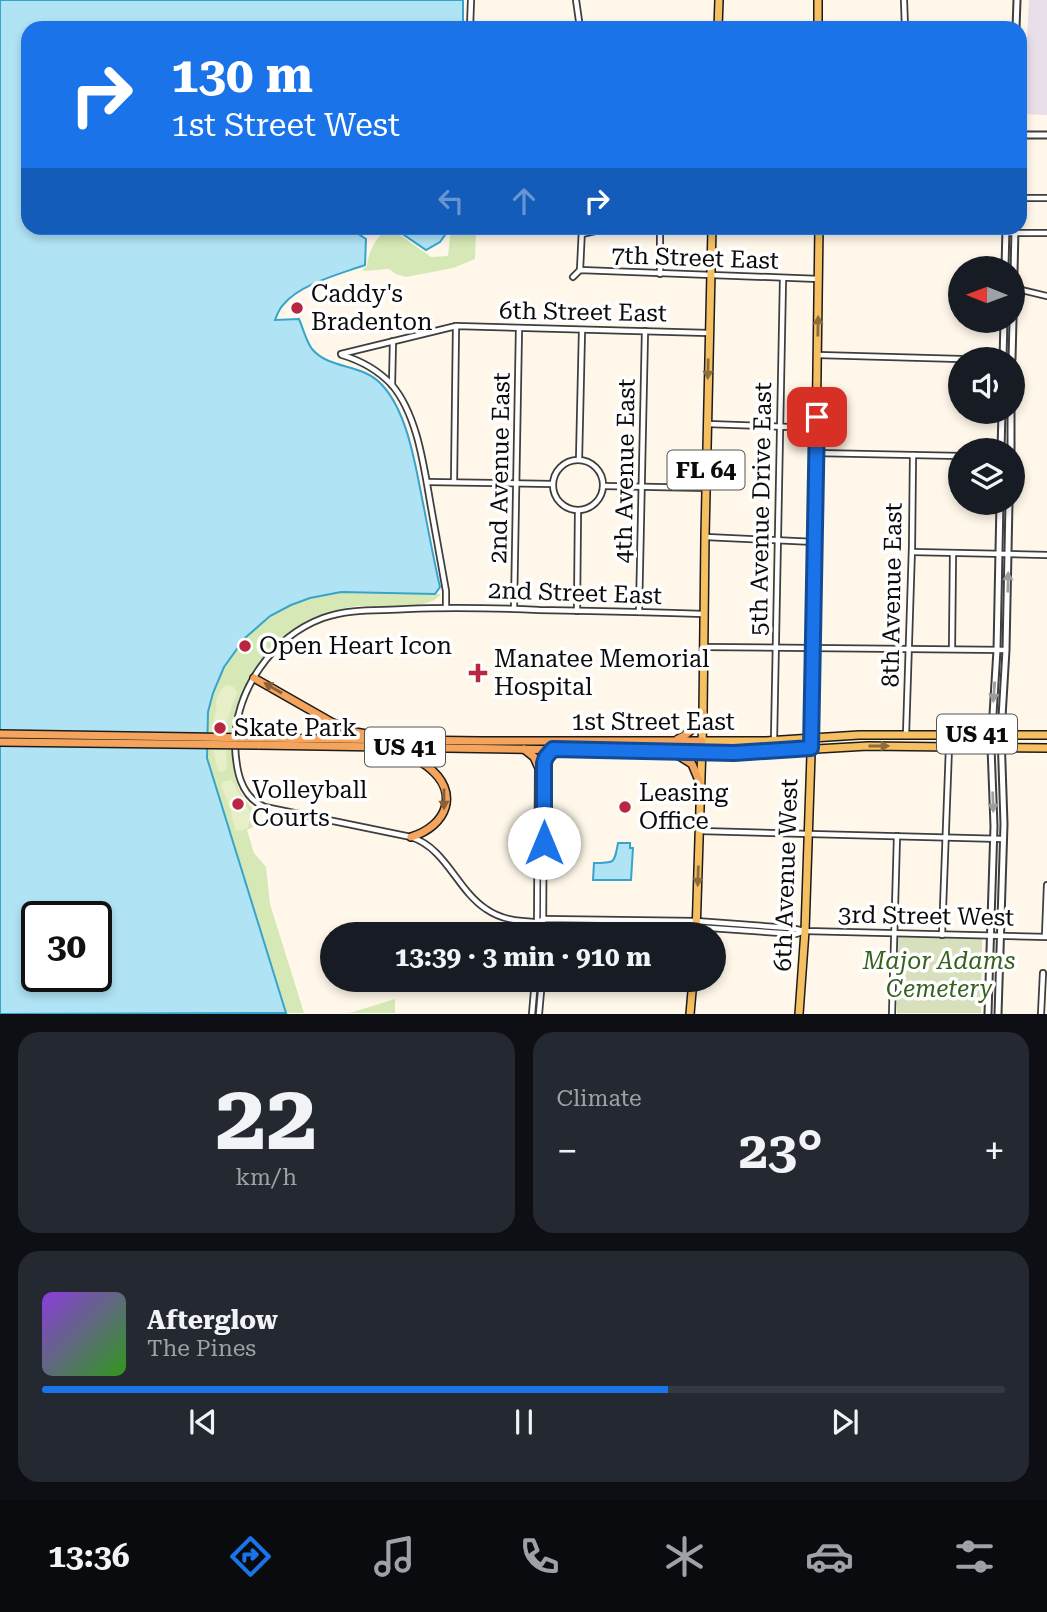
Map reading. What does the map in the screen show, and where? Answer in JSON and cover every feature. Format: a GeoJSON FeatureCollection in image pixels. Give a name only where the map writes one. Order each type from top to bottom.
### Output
{"type":"FeatureCollection","features":[{"type":"Feature","properties":{"kind":"highway"},"geometry":{"type":"LineString","coordinates":[[254,678],[340,727],[402,740]]}},
{"type":"Feature","properties":{"kind":"highway"},"geometry":{"type":"LineString","coordinates":[[674,740],[690,732],[703,713]]}},
{"type":"Feature","properties":{"kind":"highway","name":"US 41"},"geometry":{"type":"LineString","coordinates":[[0,734],[378,747],[701,752]]}},
{"type":"Feature","properties":{"kind":"highway","name":"US 41"},"geometry":{"type":"LineString","coordinates":[[0,741],[258,742]]}},
{"type":"Feature","properties":{"kind":"highway","name":"1st Street East"},"geometry":{"type":"LineString","coordinates":[[258,742],[702,741]]}},
{"type":"Feature","properties":{"kind":"highway"},"geometry":{"type":"LineString","coordinates":[[378,747],[420,761],[436,774],[444,786],[447,802],[439,821],[424,833],[411,837]]}},
{"type":"Feature","properties":{"kind":"highway"},"geometry":{"type":"LineString","coordinates":[[524,749],[533,755],[541,766],[553,749]]}},
{"type":"Feature","properties":{"kind":"highway"},"geometry":{"type":"LineString","coordinates":[[672,752],[692,764],[700,783]]}},
{"type":"Feature","properties":{"kind":"main road"},"geometry":{"type":"LineString","coordinates":[[719,0],[719,21]]}},
{"type":"Feature","properties":{"kind":"main road"},"geometry":{"type":"LineString","coordinates":[[818,0],[818,21]]}},
{"type":"Feature","properties":{"kind":"main road","name":"FL 64"},"geometry":{"type":"LineString","coordinates":[[696,922],[712,235]]}},
{"type":"Feature","properties":{"kind":"main road","name":"6th Avenue West"},"geometry":{"type":"LineString","coordinates":[[799,1013],[805,930],[811,748],[820,235]]}},
{"type":"Feature","properties":{"kind":"main road","name":"1st Street East"},"geometry":{"type":"LineString","coordinates":[[702,741],[850,735],[1047,734]]}},
{"type":"Feature","properties":{"kind":"main road","name":"US 41"},"geometry":{"type":"LineString","coordinates":[[701,752],[765,752],[868,746],[1047,748]]}},
{"type":"Feature","properties":{"kind":"main road"},"geometry":{"type":"LineString","coordinates":[[690,1013],[691,992]]}},
{"type":"Feature","properties":{"kind":"street"},"geometry":{"type":"LineString","coordinates":[[470,21],[471,0]]}},
{"type":"Feature","properties":{"kind":"street"},"geometry":{"type":"LineString","coordinates":[[576,0],[579,21]]}},
{"type":"Feature","properties":{"kind":"street"},"geometry":{"type":"LineString","coordinates":[[904,0],[905,21]]}},
{"type":"Feature","properties":{"kind":"street"},"geometry":{"type":"LineString","coordinates":[[1016,21],[1017,0]]}},
{"type":"Feature","properties":{"kind":"street"},"geometry":{"type":"LineString","coordinates":[[1027,135],[1047,135]]}},
{"type":"Feature","properties":{"kind":"street"},"geometry":{"type":"LineString","coordinates":[[1027,198],[1047,198]]}},
{"type":"Feature","properties":{"kind":"street"},"geometry":{"type":"LineString","coordinates":[[1027,231],[1047,233]]}},
{"type":"Feature","properties":{"kind":"street"},"geometry":{"type":"LineString","coordinates":[[580,270],[582,235]]}},
{"type":"Feature","properties":{"kind":"street"},"geometry":{"type":"LineString","coordinates":[[660,235],[660,274]]}},
{"type":"Feature","properties":{"kind":"street"},"geometry":{"type":"LineString","coordinates":[[1005,256],[1006,235]]}},
{"type":"Feature","properties":{"kind":"street"},"geometry":{"type":"LineString","coordinates":[[1015,235],[1015,256]]}},
{"type":"Feature","properties":{"kind":"street","name":"7th Street East"},"geometry":{"type":"LineString","coordinates":[[573,277],[580,270],[820,279]]}},
{"type":"Feature","properties":{"kind":"street","name":"5th Avenue Drive East"},"geometry":{"type":"LineString","coordinates":[[775,740],[783,279]]}},
{"type":"Feature","properties":{"kind":"street"},"geometry":{"type":"LineString","coordinates":[[1026,291],[1047,296]]}},
{"type":"Feature","properties":{"kind":"street"},"geometry":{"type":"LineString","coordinates":[[454,482],[456,326]]}},
{"type":"Feature","properties":{"kind":"street","name":"6th Street East"},"geometry":{"type":"LineString","coordinates":[[392,386],[368,365],[341,354],[456,326],[709,333]]}},
{"type":"Feature","properties":{"kind":"street","name":"2nd Avenue East"},"geometry":{"type":"LineString","coordinates":[[514,609],[519,328]]}},
{"type":"Feature","properties":{"kind":"street"},"geometry":{"type":"LineString","coordinates":[[579,460],[582,330]]}},
{"type":"Feature","properties":{"kind":"street","name":"4th Avenue East"},"geometry":{"type":"LineString","coordinates":[[639,612],[645,331]]}},
{"type":"Feature","properties":{"kind":"street"},"geometry":{"type":"LineString","coordinates":[[393,341],[392,386],[405,407],[415,432],[427,482],[446,592],[446,607]]}},
{"type":"Feature","properties":{"kind":"street"},"geometry":{"type":"LineString","coordinates":[[818,355],[948,359]]}},
{"type":"Feature","properties":{"kind":"street"},"geometry":{"type":"LineString","coordinates":[[707,424],[817,428]]}},
{"type":"Feature","properties":{"kind":"street"},"geometry":{"type":"LineString","coordinates":[[816,453],[948,456]]}},
{"type":"Feature","properties":{"kind":"street","name":"8th Avenue East"},"geometry":{"type":"LineString","coordinates":[[906,735],[913,455]]}},
{"type":"Feature","properties":{"kind":"street"},"geometry":{"type":"LineString","coordinates":[[579,460],[589,462],[597,468],[602,475],[604,486],[596,503],[578,511],[560,503],[554,493],[553,484],[560,468],[570,461],[579,460]]}},
{"type":"Feature","properties":{"kind":"street"},"geometry":{"type":"LineString","coordinates":[[427,482],[553,484]]}},
{"type":"Feature","properties":{"kind":"street"},"geometry":{"type":"LineString","coordinates":[[604,486],[706,488]]}},
{"type":"Feature","properties":{"kind":"street"},"geometry":{"type":"LineString","coordinates":[[577,611],[578,511]]}},
{"type":"Feature","properties":{"kind":"street"},"geometry":{"type":"LineString","coordinates":[[988,1013],[993,838],[991,734],[997,650],[1000,515]]}},
{"type":"Feature","properties":{"kind":"street"},"geometry":{"type":"LineString","coordinates":[[998,1013],[1003,839],[1000,747],[1006,650],[1009,515]]}},
{"type":"Feature","properties":{"kind":"street"},"geometry":{"type":"LineString","coordinates":[[705,537],[815,542]]}},
{"type":"Feature","properties":{"kind":"street"},"geometry":{"type":"LineString","coordinates":[[912,552],[1047,555]]}},
{"type":"Feature","properties":{"kind":"street"},"geometry":{"type":"LineString","coordinates":[[951,649],[953,553]]}},
{"type":"Feature","properties":{"kind":"street","name":"2nd Street East"},"geometry":{"type":"LineString","coordinates":[[411,837],[260,805],[249,797],[242,785],[236,749],[242,706],[264,661],[300,629],[323,618],[356,610],[446,607],[704,614]]}},
{"type":"Feature","properties":{"kind":"street"},"geometry":{"type":"LineString","coordinates":[[703,647],[1006,650]]}},
{"type":"Feature","properties":{"kind":"street"},"geometry":{"type":"LineString","coordinates":[[942,935],[949,747]]}},
{"type":"Feature","properties":{"kind":"street"},"geometry":{"type":"LineString","coordinates":[[541,766],[544,922]]}},
{"type":"Feature","properties":{"kind":"street"},"geometry":{"type":"LineString","coordinates":[[538,922],[541,766]]}},
{"type":"Feature","properties":{"kind":"street"},"geometry":{"type":"LineString","coordinates":[[699,831],[1003,839]]}},
{"type":"Feature","properties":{"kind":"street"},"geometry":{"type":"LineString","coordinates":[[892,1013],[897,836]]}},
{"type":"Feature","properties":{"kind":"street","name":"3rd Street West"},"geometry":{"type":"LineString","coordinates":[[411,837],[420,841],[442,860],[464,890],[483,908],[499,916],[538,922]]}},
{"type":"Feature","properties":{"kind":"street"},"geometry":{"type":"LineString","coordinates":[[538,844],[544,843]]}},
{"type":"Feature","properties":{"kind":"street"},"geometry":{"type":"LineString","coordinates":[[1046,937],[1047,885]]}},
{"type":"Feature","properties":{"kind":"street"},"geometry":{"type":"LineString","coordinates":[[744,931],[745,924]]}},
{"type":"Feature","properties":{"kind":"street","name":"3rd Street West"},"geometry":{"type":"LineString","coordinates":[[726,926],[745,924],[805,930],[1046,937]]}},
{"type":"Feature","properties":{"kind":"street","name":"3rd Street West"},"geometry":{"type":"LineString","coordinates":[[726,930],[796,934],[805,930]]}},
{"type":"Feature","properties":{"kind":"street"},"geometry":{"type":"LineString","coordinates":[[1041,1013],[1043,973]]}},
{"type":"Feature","properties":{"kind":"street"},"geometry":{"type":"LineString","coordinates":[[532,1013],[533,992]]}},
{"type":"Feature","properties":{"kind":"street"},"geometry":{"type":"LineString","coordinates":[[538,1013],[540,992]]}},
{"type":"Feature","properties":{"kind":"street"},"geometry":{"type":"LineString","coordinates":[[533,995],[540,995]]}},
{"type":"Feature","properties":{"kind":"shaded area"},"geometry":{"type":"Polygon","coordinates":[[[1029,0],[1047,0],[1047,115],[1027,114],[1029,0]]]}},
{"type":"Feature","properties":{"kind":"green space"},"geometry":{"type":"Polygon","coordinates":[[[380,235],[400,235],[431,257],[448,256],[451,235],[476,235],[475,259],[453,268],[406,277],[389,269],[363,271],[380,235]]]}},
{"type":"Feature","properties":{"kind":"green space"},"geometry":{"type":"Polygon","coordinates":[[[347,592],[441,594],[426,603],[359,606],[310,620],[270,651],[243,694],[233,744],[236,781],[244,797],[257,812],[255,826],[247,830],[254,853],[266,867],[270,904],[304,1013],[286,1013],[208,765],[210,703],[219,677],[232,654],[249,634],[269,618],[293,605],[319,596],[347,592]]]}},
{"type":"Feature","properties":{"kind":"green space","name":"Skate Park"},"geometry":{"type":"Polygon","coordinates":[[[226,685],[236,689],[237,693],[225,726],[228,732],[227,768],[219,772],[213,750],[213,722],[219,692],[226,685]]]}},
{"type":"Feature","properties":{"kind":"green space","name":"Volleyball Courts"},"geometry":{"type":"Polygon","coordinates":[[[231,780],[250,814],[248,828],[240,831],[235,830],[221,785],[231,780]]]}},
{"type":"Feature","properties":{"kind":"green space","name":"Major Adams Cemetery"},"geometry":{"type":"Polygon","coordinates":[[[898,937],[982,939],[981,1013],[897,1013],[898,937]]]}},
{"type":"Feature","properties":{"kind":"green space"},"geometry":{"type":"Polygon","coordinates":[[[395,999],[395,1013],[348,1013],[353,1012],[395,999]]]}},
{"type":"Feature","properties":{"kind":"water"},"geometry":{"type":"Polygon","coordinates":[[[0,0],[463,0],[463,21],[21,21],[21,235],[360,235],[366,239],[365,265],[321,280],[299,291],[282,307],[275,320],[299,319],[310,346],[320,356],[375,378],[392,398],[410,444],[440,587],[435,594],[341,592],[310,598],[270,616],[245,638],[224,667],[208,712],[207,758],[286,1013],[0,1014],[0,0]]]}},
{"type":"Feature","properties":{"kind":"water"},"geometry":{"type":"Polygon","coordinates":[[[404,235],[445,235],[440,242],[426,250],[404,235]]]}},
{"type":"Feature","properties":{"kind":"water"},"geometry":{"type":"Polygon","coordinates":[[[618,843],[630,843],[630,848],[633,848],[631,880],[593,880],[594,863],[613,860],[618,843]]]}},
{"type":"Feature","properties":{"kind":"place","name":"Caddy's Bradenton"},"geometry":{"type":"Point","coordinates":[297,308]}},
{"type":"Feature","properties":{"kind":"place","name":"Open Heart Icon"},"geometry":{"type":"Point","coordinates":[245,646]}},
{"type":"Feature","properties":{"kind":"place","name":"Manatee Memorial Hospital"},"geometry":{"type":"Point","coordinates":[478,673]}},
{"type":"Feature","properties":{"kind":"place","name":"Skate Park"},"geometry":{"type":"Point","coordinates":[220,728]}},
{"type":"Feature","properties":{"kind":"place","name":"Volleyball Courts"},"geometry":{"type":"Point","coordinates":[238,804]}},
{"type":"Feature","properties":{"kind":"place","name":"Leasing Office"},"geometry":{"type":"Point","coordinates":[625,807]}},
{"type":"Feature","properties":{"kind":"route"},"geometry":{"type":"LineString","coordinates":[[544,843],[544,763],[553,749],[734,753],[811,748],[817,417]]}}]}
